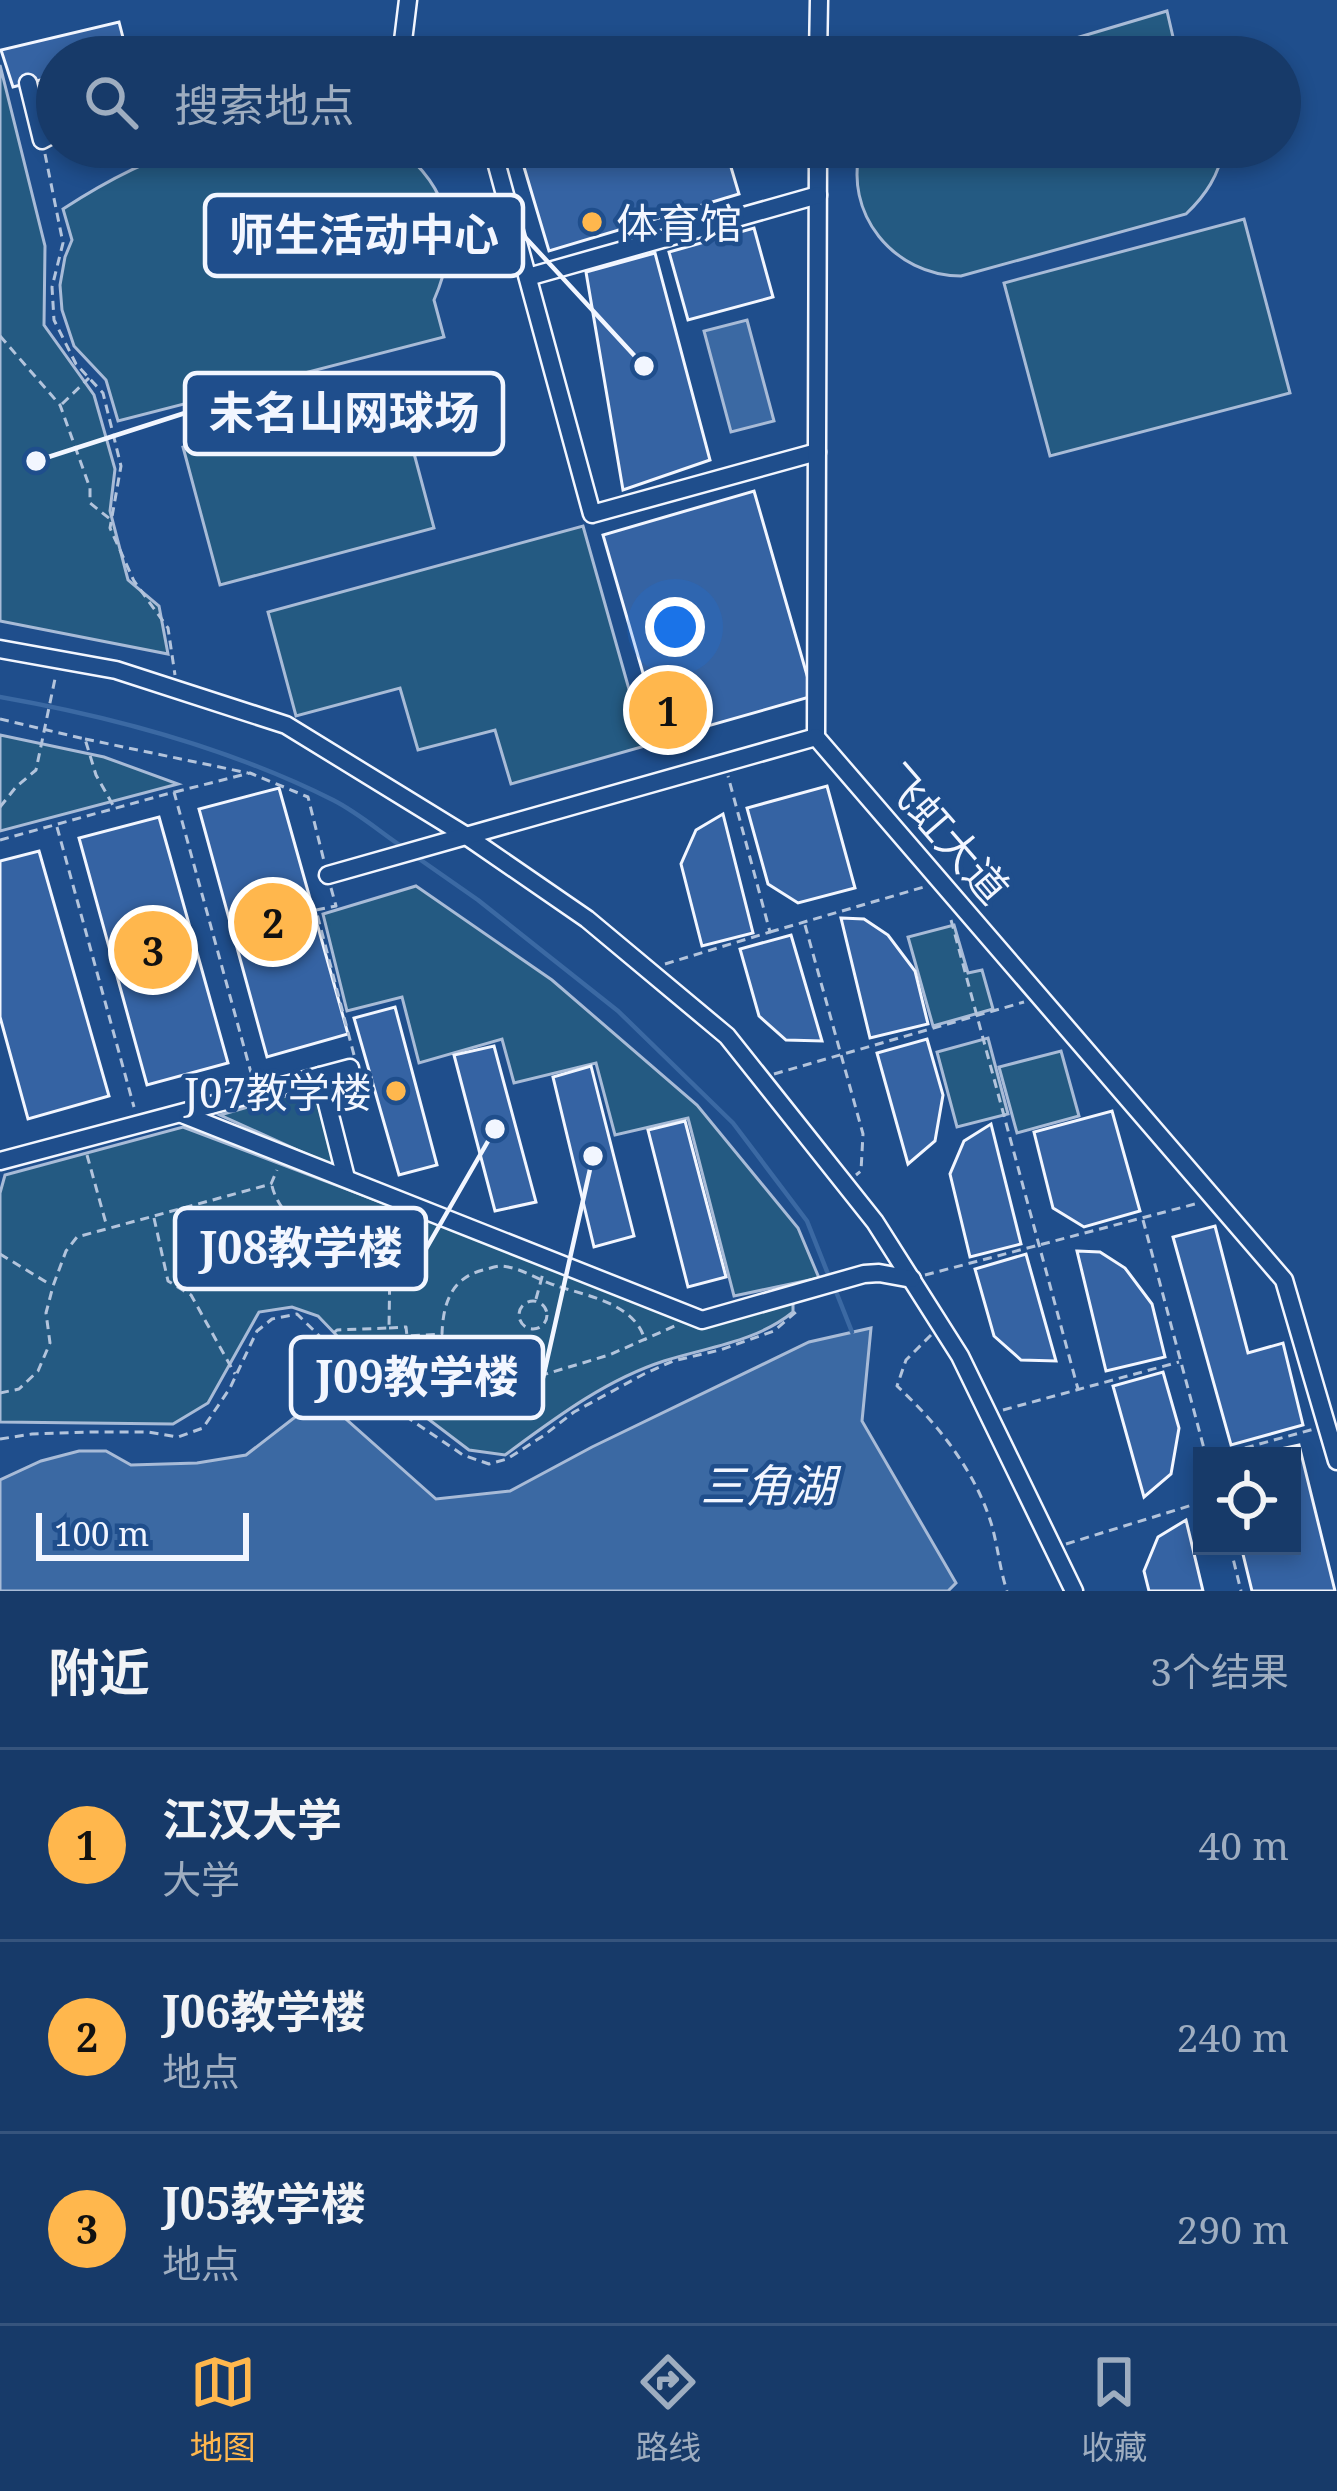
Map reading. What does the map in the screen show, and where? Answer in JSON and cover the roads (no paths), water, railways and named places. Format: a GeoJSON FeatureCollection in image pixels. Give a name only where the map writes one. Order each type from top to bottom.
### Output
{"type":"FeatureCollection","features":[{"type":"Feature","properties":{"kind":"lane"},"geometry":{"type":"LineString","coordinates":[[404,36],[408,0]]}},
{"type":"Feature","properties":{"kind":"lane"},"geometry":{"type":"LineString","coordinates":[[818,0],[818,36]]}},
{"type":"Feature","properties":{"kind":"lane"},"geometry":{"type":"LineString","coordinates":[[28,83],[36,103]]}},
{"type":"Feature","properties":{"kind":"lane"},"geometry":{"type":"LineString","coordinates":[[498,168],[592,514],[817,452]]}},
{"type":"Feature","properties":{"kind":"lane"},"geometry":{"type":"LineString","coordinates":[[328,875],[816,737],[818,168]]}},
{"type":"Feature","properties":{"kind":"lane"},"geometry":{"type":"LineString","coordinates":[[529,277],[818,195]]}},
{"type":"Feature","properties":{"kind":"lane"},"geometry":{"type":"LineString","coordinates":[[0,649],[116,670],[286,725],[465,835],[587,919],[727,1036],[875,1222],[960,1355],[1074,1591]]}},
{"type":"Feature","properties":{"kind":"lane","name":"飞虹大道"},"geometry":{"type":"LineString","coordinates":[[816,737],[1284,1280],[1337,1461]]}},
{"type":"Feature","properties":{"kind":"lane"},"geometry":{"type":"LineString","coordinates":[[0,1161],[350,1068]]}},
{"type":"Feature","properties":{"kind":"lane"},"geometry":{"type":"LineString","coordinates":[[320,1076],[346,1178]]}},
{"type":"Feature","properties":{"kind":"lane"},"geometry":{"type":"LineString","coordinates":[[182,1114],[702,1320],[864,1274],[912,1279]]}},
{"type":"Feature","properties":{"kind":"water"},"geometry":{"type":"Polygon","coordinates":[[[747,320],[774,421],[731,432],[704,331],[747,320]]]}},
{"type":"Feature","properties":{"kind":"water","name":"三角湖"},"geometry":{"type":"Polygon","coordinates":[[[871,1328],[862,1421],[956,1583],[948,1591],[0,1591],[0,1480],[41,1461],[79,1451],[106,1451],[131,1465],[197,1463],[246,1455],[321,1397],[436,1499],[510,1491],[809,1342],[871,1328]]]}},
{"type":"Feature","properties":{"kind":"waterway"},"geometry":{"type":"LineString","coordinates":[[0,697],[128,725],[253,765],[342,805],[401,846]]}},
{"type":"Feature","properties":{"kind":"waterway"},"geometry":{"type":"LineString","coordinates":[[415,856],[618,1011],[733,1123],[807,1221],[830,1279]]}},
{"type":"Feature","properties":{"kind":"waterway"},"geometry":{"type":"LineString","coordinates":[[835,1289],[852,1332]]}},
{"type":"Feature","properties":{"kind":"place","name":"体育馆"},"geometry":{"type":"Point","coordinates":[592,222]}},
{"type":"Feature","properties":{"kind":"place","name":"师生活动中心"},"geometry":{"type":"Point","coordinates":[644,366]}},
{"type":"Feature","properties":{"kind":"place","name":"未名山网球场"},"geometry":{"type":"Point","coordinates":[36,461]}},
{"type":"Feature","properties":{"kind":"place","name":"江汉大学"},"geometry":{"type":"Point","coordinates":[668,710]}},
{"type":"Feature","properties":{"kind":"place","name":"J06教学楼"},"geometry":{"type":"Point","coordinates":[273,922]}},
{"type":"Feature","properties":{"kind":"place","name":"J05教学楼"},"geometry":{"type":"Point","coordinates":[153,950]}},
{"type":"Feature","properties":{"kind":"place","name":"J07教学楼"},"geometry":{"type":"Point","coordinates":[396,1091]}},
{"type":"Feature","properties":{"kind":"place","name":"J08教学楼"},"geometry":{"type":"Point","coordinates":[495,1129]}},
{"type":"Feature","properties":{"kind":"place","name":"J09教学楼"},"geometry":{"type":"Point","coordinates":[593,1156]}}]}
